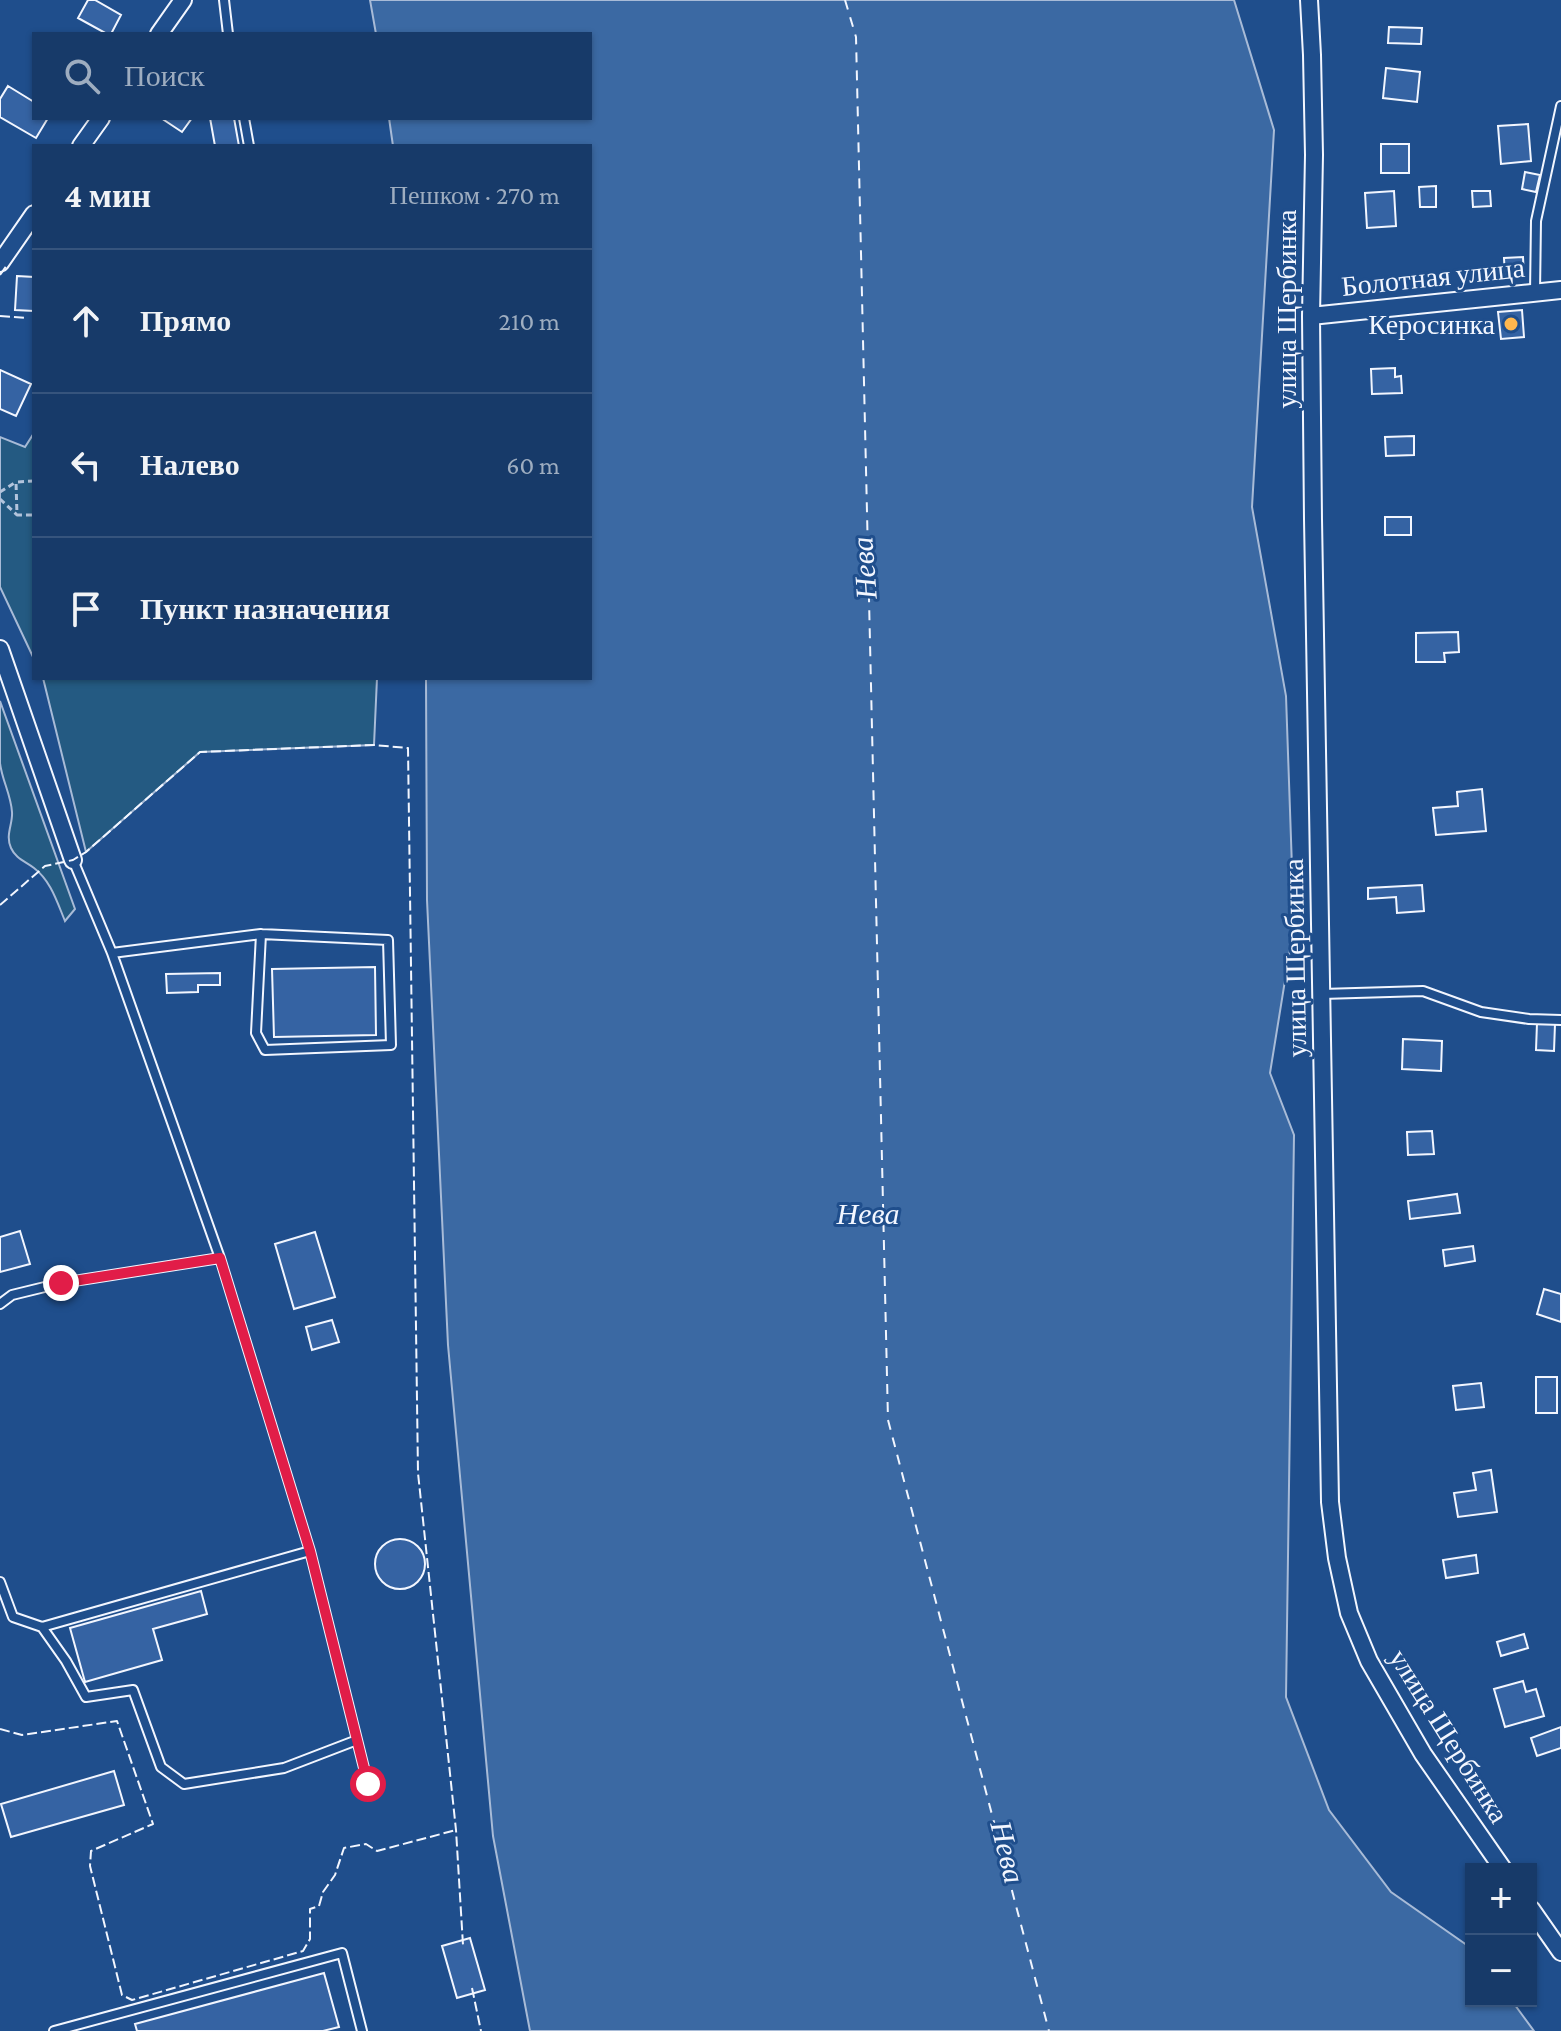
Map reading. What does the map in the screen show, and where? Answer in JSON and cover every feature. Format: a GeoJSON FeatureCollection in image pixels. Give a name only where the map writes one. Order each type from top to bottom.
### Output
{"type":"FeatureCollection","features":[{"type":"Feature","properties":{"kind":"street"},"geometry":{"type":"LineString","coordinates":[[160,32],[183,0]]}},
{"type":"Feature","properties":{"kind":"street","name":"улица Щербинка"},"geometry":{"type":"LineString","coordinates":[[1309,0],[1314,155],[1311,316],[1313,519],[1330,1502],[1337,1558],[1349,1613],[1369,1661],[1423,1754],[1499,1863]]}},
{"type":"Feature","properties":{"kind":"street"},"geometry":{"type":"LineString","coordinates":[[82,144],[100,120]]}},
{"type":"Feature","properties":{"kind":"street"},"geometry":{"type":"LineString","coordinates":[[0,263],[32,217]]}},
{"type":"Feature","properties":{"kind":"street","name":"Болотная улица"},"geometry":{"type":"LineString","coordinates":[[1311,316],[1561,290]]}},
{"type":"Feature","properties":{"kind":"street"},"geometry":{"type":"LineString","coordinates":[[0,649],[73,860]]}},
{"type":"Feature","properties":{"kind":"street"},"geometry":{"type":"LineString","coordinates":[[1537,1918],[1561,1952]]}},
{"type":"Feature","properties":{"kind":"lane"},"geometry":{"type":"LineString","coordinates":[[224,0],[228,32]]}},
{"type":"Feature","properties":{"kind":"lane"},"geometry":{"type":"LineString","coordinates":[[1535,292],[1536,221],[1561,106]]}},
{"type":"Feature","properties":{"kind":"lane"},"geometry":{"type":"LineString","coordinates":[[244,120],[249,144]]}},
{"type":"Feature","properties":{"kind":"lane"},"geometry":{"type":"LineString","coordinates":[[73,860],[112,953],[220,1258],[310,1551],[368,1784]]}},
{"type":"Feature","properties":{"kind":"lane"},"geometry":{"type":"LineString","coordinates":[[112,953],[261,934],[388,940],[391,1045],[265,1050],[256,1033],[261,934]]}},
{"type":"Feature","properties":{"kind":"lane"},"geometry":{"type":"LineString","coordinates":[[1322,994],[1423,991],[1481,1012],[1561,1020]]}},
{"type":"Feature","properties":{"kind":"lane"},"geometry":{"type":"LineString","coordinates":[[0,1304],[12,1295],[61,1283],[220,1258]]}},
{"type":"Feature","properties":{"kind":"lane"},"geometry":{"type":"LineString","coordinates":[[0,1582],[13,1617],[42,1627],[310,1551]]}},
{"type":"Feature","properties":{"kind":"lane"},"geometry":{"type":"LineString","coordinates":[[42,1627],[86,1697],[133,1690],[161,1767],[184,1784],[284,1768],[357,1740]]}},
{"type":"Feature","properties":{"kind":"lane"},"geometry":{"type":"LineString","coordinates":[[54,2031],[342,1953],[362,2031]]}},
{"type":"Feature","properties":{"kind":"path"},"geometry":{"type":"LineString","coordinates":[[0,492],[16,482],[32,481]]}},
{"type":"Feature","properties":{"kind":"path"},"geometry":{"type":"LineString","coordinates":[[16,482],[17,515]]}},
{"type":"Feature","properties":{"kind":"path"},"geometry":{"type":"LineString","coordinates":[[0,499],[17,515],[32,515]]}},
{"type":"Feature","properties":{"kind":"shaded area"},"geometry":{"type":"Polygon","coordinates":[[[32,436],[32,655],[0,587],[0,437],[25,447],[32,436]]]}},
{"type":"Feature","properties":{"kind":"shaded area"},"geometry":{"type":"Polygon","coordinates":[[[43,680],[377,680],[374,745],[200,752],[86,852],[43,680]]]}},
{"type":"Feature","properties":{"kind":"shaded area"},"geometry":{"type":"Polygon","coordinates":[[[0,701],[75,909],[65,921],[45,879],[15,855],[9,843],[12,812],[0,763],[0,701]]]}},
{"type":"Feature","properties":{"kind":"water","name":"Нева"},"geometry":{"type":"Polygon","coordinates":[[[370,0],[1234,0],[1274,130],[1252,507],[1286,696],[1294,925],[1270,1073],[1294,1135],[1286,1697],[1329,1810],[1391,1892],[1465,1944],[1465,2007],[1516,2007],[1534,2031],[530,2031],[493,1836],[448,1345],[427,900],[426,680],[592,680],[592,144],[393,144],[389,120],[592,120],[592,32],[376,32],[370,0]]]}},
{"type":"Feature","properties":{"kind":"building"},"geometry":{"type":"Polygon","coordinates":[[[88,0],[95,0],[121,15],[112,32],[103,32],[78,18],[88,0]]]}},
{"type":"Feature","properties":{"kind":"building"},"geometry":{"type":"Polygon","coordinates":[[[1389,27],[1422,28],[1421,44],[1388,43],[1389,27]]]}},
{"type":"Feature","properties":{"kind":"building"},"geometry":{"type":"Polygon","coordinates":[[[1386,68],[1420,72],[1417,102],[1383,98],[1386,68]]]}},
{"type":"Feature","properties":{"kind":"building"},"geometry":{"type":"Polygon","coordinates":[[[8,86],[32,101],[32,120],[47,120],[36,138],[0,117],[0,99],[8,86]]]}},
{"type":"Feature","properties":{"kind":"building"},"geometry":{"type":"Polygon","coordinates":[[[164,120],[191,120],[182,132],[164,120]]]}},
{"type":"Feature","properties":{"kind":"building"},"geometry":{"type":"Polygon","coordinates":[[[210,120],[234,120],[239,144],[215,144],[210,120]]]}},
{"type":"Feature","properties":{"kind":"building"},"geometry":{"type":"Polygon","coordinates":[[[1528,124],[1531,161],[1501,164],[1498,126],[1528,124]]]}},
{"type":"Feature","properties":{"kind":"building"},"geometry":{"type":"Polygon","coordinates":[[[1381,144],[1409,144],[1409,173],[1381,173],[1381,144]]]}},
{"type":"Feature","properties":{"kind":"building"},"geometry":{"type":"Polygon","coordinates":[[[1525,172],[1540,175],[1536,192],[1522,189],[1525,172]]]}},
{"type":"Feature","properties":{"kind":"building"},"geometry":{"type":"Polygon","coordinates":[[[1436,186],[1436,207],[1420,207],[1419,187],[1436,186]]]}},
{"type":"Feature","properties":{"kind":"building"},"geometry":{"type":"Polygon","coordinates":[[[1394,191],[1396,226],[1367,228],[1365,193],[1394,191]]]}},
{"type":"Feature","properties":{"kind":"building"},"geometry":{"type":"Polygon","coordinates":[[[1472,191],[1490,191],[1491,206],[1473,207],[1472,191]]]}},
{"type":"Feature","properties":{"kind":"building"},"geometry":{"type":"Polygon","coordinates":[[[1523,257],[1524,277],[1505,278],[1504,258],[1523,257]]]}},
{"type":"Feature","properties":{"kind":"building"},"geometry":{"type":"Polygon","coordinates":[[[17,276],[32,277],[32,311],[15,310],[17,276]]]}},
{"type":"Feature","properties":{"kind":"building","name":"Керосинка"},"geometry":{"type":"Polygon","coordinates":[[[1522,310],[1524,337],[1501,339],[1498,312],[1522,310]]]}},
{"type":"Feature","properties":{"kind":"building"},"geometry":{"type":"Polygon","coordinates":[[[1395,368],[1395,377],[1401,376],[1402,393],[1372,394],[1371,369],[1395,368]]]}},
{"type":"Feature","properties":{"kind":"building"},"geometry":{"type":"Polygon","coordinates":[[[0,370],[31,384],[16,416],[0,409],[0,370]]]}},
{"type":"Feature","properties":{"kind":"building"},"geometry":{"type":"Polygon","coordinates":[[[1414,436],[1414,455],[1386,456],[1385,437],[1414,436]]]}},
{"type":"Feature","properties":{"kind":"building"},"geometry":{"type":"Polygon","coordinates":[[[1385,517],[1411,517],[1411,535],[1385,535],[1385,517]]]}},
{"type":"Feature","properties":{"kind":"building"},"geometry":{"type":"Polygon","coordinates":[[[1458,632],[1459,652],[1444,653],[1445,662],[1416,662],[1416,633],[1458,632]]]}},
{"type":"Feature","properties":{"kind":"building"},"geometry":{"type":"Polygon","coordinates":[[[1482,789],[1486,831],[1436,835],[1433,808],[1458,806],[1457,792],[1482,789]]]}},
{"type":"Feature","properties":{"kind":"building"},"geometry":{"type":"Polygon","coordinates":[[[1422,885],[1424,911],[1397,913],[1396,897],[1368,899],[1368,888],[1422,885]]]}},
{"type":"Feature","properties":{"kind":"building"},"geometry":{"type":"Polygon","coordinates":[[[375,967],[376,1035],[274,1037],[272,969],[375,967]]]}},
{"type":"Feature","properties":{"kind":"building"},"geometry":{"type":"Polygon","coordinates":[[[220,973],[220,985],[198,985],[198,992],[167,993],[166,974],[220,973]]]}},
{"type":"Feature","properties":{"kind":"building"},"geometry":{"type":"Polygon","coordinates":[[[1537,1023],[1555,1024],[1554,1051],[1536,1050],[1537,1023]]]}},
{"type":"Feature","properties":{"kind":"building"},"geometry":{"type":"Polygon","coordinates":[[[1403,1039],[1442,1041],[1441,1071],[1402,1069],[1403,1039]]]}},
{"type":"Feature","properties":{"kind":"building"},"geometry":{"type":"Polygon","coordinates":[[[1432,1131],[1434,1154],[1408,1155],[1407,1132],[1432,1131]]]}},
{"type":"Feature","properties":{"kind":"building"},"geometry":{"type":"Polygon","coordinates":[[[1457,1194],[1460,1213],[1410,1219],[1408,1201],[1457,1194]]]}},
{"type":"Feature","properties":{"kind":"building"},"geometry":{"type":"Polygon","coordinates":[[[20,1231],[30,1264],[0,1272],[0,1237],[20,1231]]]}},
{"type":"Feature","properties":{"kind":"building"},"geometry":{"type":"Polygon","coordinates":[[[315,1232],[335,1297],[294,1309],[275,1244],[315,1232]]]}},
{"type":"Feature","properties":{"kind":"building"},"geometry":{"type":"Polygon","coordinates":[[[1473,1246],[1475,1261],[1445,1266],[1443,1250],[1473,1246]]]}},
{"type":"Feature","properties":{"kind":"building"},"geometry":{"type":"Polygon","coordinates":[[[1544,1289],[1561,1294],[1561,1322],[1537,1314],[1544,1289]]]}},
{"type":"Feature","properties":{"kind":"building"},"geometry":{"type":"Polygon","coordinates":[[[332,1320],[339,1342],[312,1350],[306,1327],[332,1320]]]}},
{"type":"Feature","properties":{"kind":"building"},"geometry":{"type":"Polygon","coordinates":[[[1536,1377],[1557,1377],[1557,1413],[1536,1413],[1536,1377]]]}},
{"type":"Feature","properties":{"kind":"building"},"geometry":{"type":"Polygon","coordinates":[[[1481,1383],[1484,1407],[1456,1410],[1453,1386],[1481,1383]]]}},
{"type":"Feature","properties":{"kind":"building"},"geometry":{"type":"Polygon","coordinates":[[[1491,1470],[1497,1512],[1458,1517],[1454,1493],[1476,1490],[1473,1473],[1491,1470]]]}},
{"type":"Feature","properties":{"kind":"building"},"geometry":{"type":"Polygon","coordinates":[[[400,1539],[418,1546],[425,1564],[418,1582],[400,1589],[382,1582],[375,1564],[382,1546],[400,1539]]]}},
{"type":"Feature","properties":{"kind":"building"},"geometry":{"type":"Polygon","coordinates":[[[1476,1555],[1478,1573],[1446,1578],[1443,1560],[1476,1555]]]}},
{"type":"Feature","properties":{"kind":"building"},"geometry":{"type":"Polygon","coordinates":[[[201,1591],[207,1614],[153,1629],[162,1660],[85,1682],[70,1628],[201,1591]]]}},
{"type":"Feature","properties":{"kind":"building"},"geometry":{"type":"Polygon","coordinates":[[[1524,1634],[1528,1648],[1501,1656],[1497,1642],[1524,1634]]]}},
{"type":"Feature","properties":{"kind":"building"},"geometry":{"type":"Polygon","coordinates":[[[1523,1681],[1526,1692],[1536,1689],[1544,1716],[1505,1727],[1494,1689],[1523,1681]]]}},
{"type":"Feature","properties":{"kind":"building"},"geometry":{"type":"Polygon","coordinates":[[[1561,1727],[1561,1748],[1537,1756],[1531,1738],[1561,1727]]]}},
{"type":"Feature","properties":{"kind":"building"},"geometry":{"type":"Polygon","coordinates":[[[114,1771],[124,1805],[11,1837],[1,1804],[114,1771]]]}},
{"type":"Feature","properties":{"kind":"building"},"geometry":{"type":"Polygon","coordinates":[[[470,1938],[485,1990],[457,1998],[442,1946],[470,1938]]]}},
{"type":"Feature","properties":{"kind":"building"},"geometry":{"type":"Polygon","coordinates":[[[324,1973],[339,2027],[323,2031],[137,2031],[135,2024],[324,1973]]]}},
{"type":"Feature","properties":{"kind":"ferry route"},"geometry":{"type":"LineString","coordinates":[[845,0],[856,37],[888,1420],[1049,2031]]}},
{"type":"Feature","properties":{"kind":"fence"},"geometry":{"type":"LineString","coordinates":[[0,275],[7,265]]}},
{"type":"Feature","properties":{"kind":"fence"},"geometry":{"type":"LineString","coordinates":[[0,316],[27,318]]}},
{"type":"Feature","properties":{"kind":"fence"},"geometry":{"type":"LineString","coordinates":[[0,905],[45,866],[73,860],[86,852],[200,752],[374,745],[408,748],[418,1473],[456,1830],[463,1945]]}},
{"type":"Feature","properties":{"kind":"fence"},"geometry":{"type":"LineString","coordinates":[[0,1729],[22,1735],[117,1721],[153,1824],[91,1851],[90,1866],[122,1995],[132,2000],[303,1951],[310,1939],[310,1909],[319,1906],[323,1892],[335,1875],[344,1848],[366,1844],[377,1851],[456,1830]]}},
{"type":"Feature","properties":{"kind":"fence"},"geometry":{"type":"LineString","coordinates":[[472,1988],[481,2031]]}},
{"type":"Feature","properties":{"kind":"place","name":"Керосинка"},"geometry":{"type":"Point","coordinates":[1511,324]}},
{"type":"Feature","properties":{"kind":"route"},"geometry":{"type":"LineString","coordinates":[[61,1283],[220,1258],[310,1551],[368,1784]]}}]}
